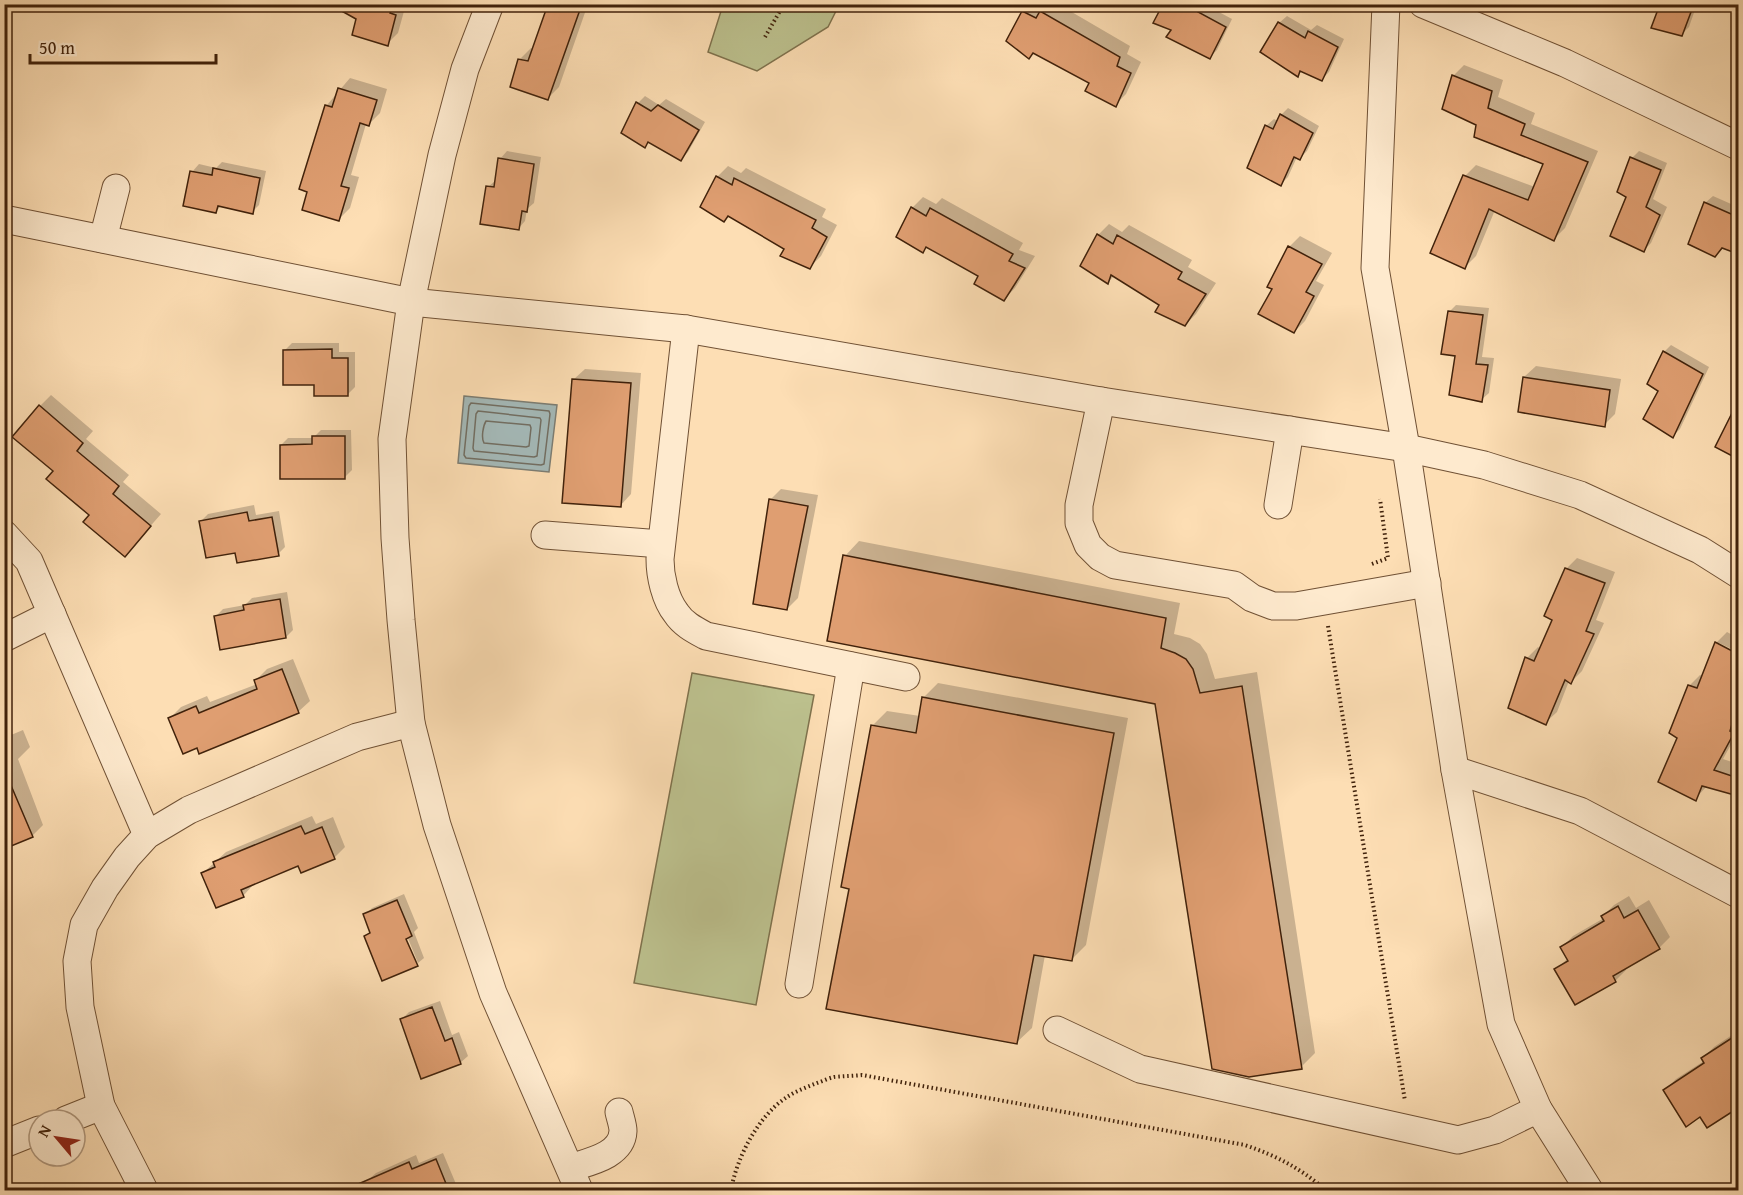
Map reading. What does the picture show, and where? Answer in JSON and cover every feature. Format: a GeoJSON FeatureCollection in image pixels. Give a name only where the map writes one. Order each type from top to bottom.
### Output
{"type":"FeatureCollection","features":[{"type":"Feature","properties":{"kind":"street"},"geometry":{"type":"LineString","coordinates":[[490,4],[465,69],[442,155],[411,302],[392,439],[401,620],[411,723],[437,825],[493,993],[574,1179],[616,1147],[623,1132],[619,1112]]}},
{"type":"Feature","properties":{"kind":"street"},"geometry":{"type":"LineString","coordinates":[[1386,4],[1375,268],[1406,448],[1455,770],[1501,1024],[1538,1109],[1589,1191]]}},
{"type":"Feature","properties":{"kind":"street"},"geometry":{"type":"LineString","coordinates":[[1423,4],[1565,63],[1738,146]]}},
{"type":"Feature","properties":{"kind":"street"},"geometry":{"type":"LineString","coordinates":[[103,239],[116,188]]}},
{"type":"Feature","properties":{"kind":"street"},"geometry":{"type":"LineString","coordinates":[[4,219],[411,302],[686,329],[1101,401],[1406,448],[1484,465],[1580,495],[1700,550],[1738,574]]}},
{"type":"Feature","properties":{"kind":"street"},"geometry":{"type":"LineString","coordinates":[[686,329],[660,575],[675,613],[689,626],[706,636],[906,677]]}},
{"type":"Feature","properties":{"kind":"street"},"geometry":{"type":"LineString","coordinates":[[1101,401],[1079,505],[1079,523],[1088,545],[1100,557],[1115,565],[1234,585],[1252,598],[1273,606],[1296,606],[1427,583]]}},
{"type":"Feature","properties":{"kind":"street"},"geometry":{"type":"LineString","coordinates":[[1278,505],[1290,430]]}},
{"type":"Feature","properties":{"kind":"street"},"geometry":{"type":"LineString","coordinates":[[4,534],[28,561],[147,835]]}},
{"type":"Feature","properties":{"kind":"street"},"geometry":{"type":"LineString","coordinates":[[545,535],[662,544]]}},
{"type":"Feature","properties":{"kind":"street"},"geometry":{"type":"LineString","coordinates":[[4,638],[52,614]]}},
{"type":"Feature","properties":{"kind":"street"},"geometry":{"type":"LineString","coordinates":[[800,984],[851,666]]}},
{"type":"Feature","properties":{"kind":"street"},"geometry":{"type":"LineString","coordinates":[[144,1191],[101,1106],[80,1007],[77,961],[84,925],[105,888],[127,857],[147,835],[189,810],[357,737],[411,723]]}},
{"type":"Feature","properties":{"kind":"street"},"geometry":{"type":"LineString","coordinates":[[1455,770],[1580,811],[1738,894]]}},
{"type":"Feature","properties":{"kind":"street"},"geometry":{"type":"LineString","coordinates":[[1057,1030],[1140,1069],[1458,1140],[1495,1130],[1538,1109]]}},
{"type":"Feature","properties":{"kind":"street"},"geometry":{"type":"LineString","coordinates":[[87,1112],[101,1106]]}},
{"type":"Feature","properties":{"kind":"street"},"geometry":{"type":"LineString","coordinates":[[4,1144],[27,1135]]}},
{"type":"Feature","properties":{"kind":"path"},"geometry":{"type":"LineString","coordinates":[[765,37],[784,4]]}},
{"type":"Feature","properties":{"kind":"path"},"geometry":{"type":"LineString","coordinates":[[1366,567],[1388,558],[1380,499]]}},
{"type":"Feature","properties":{"kind":"path"},"geometry":{"type":"LineString","coordinates":[[1327,619],[1409,1128]]}},
{"type":"Feature","properties":{"kind":"path"},"geometry":{"type":"LineString","coordinates":[[731,1191],[745,1151],[770,1111],[788,1096],[833,1077],[862,1075],[1245,1145],[1285,1161],[1310,1177],[1326,1191]]}},
{"type":"Feature","properties":{"kind":"green space"},"geometry":{"type":"Polygon","coordinates":[[[723,4],[839,5],[828,27],[757,71],[708,52],[723,4]]]}},
{"type":"Feature","properties":{"kind":"green space"},"geometry":{"type":"Polygon","coordinates":[[[692,673],[814,695],[756,1005],[634,983],[692,673]]]}},
{"type":"Feature","properties":{"kind":"water"},"geometry":{"type":"Polygon","coordinates":[[[464,396],[557,405],[549,472],[458,463],[464,396]]]}},
{"type":"Feature","properties":{"kind":"building"},"geometry":{"type":"Polygon","coordinates":[[[329,4],[393,4],[390,13],[396,15],[388,46],[352,35],[356,19],[329,4]]]}},
{"type":"Feature","properties":{"kind":"building"},"geometry":{"type":"Polygon","coordinates":[[[548,4],[582,4],[548,100],[510,87],[518,59],[528,61],[548,4]]]}},
{"type":"Feature","properties":{"kind":"building"},"geometry":{"type":"Polygon","coordinates":[[[1163,4],[1202,4],[1198,12],[1226,27],[1210,59],[1166,37],[1171,30],[1153,23],[1163,4]]]}},
{"type":"Feature","properties":{"kind":"building"},"geometry":{"type":"Polygon","coordinates":[[[1660,4],[1694,4],[1682,36],[1651,28],[1660,4]]]}},
{"type":"Feature","properties":{"kind":"building"},"geometry":{"type":"Polygon","coordinates":[[[1022,11],[1036,18],[1040,11],[1120,57],[1117,66],[1131,73],[1116,107],[1085,91],[1089,83],[1033,53],[1029,59],[1006,41],[1022,11]]]}},
{"type":"Feature","properties":{"kind":"building"},"geometry":{"type":"Polygon","coordinates":[[[1278,22],[1305,38],[1308,31],[1338,47],[1322,81],[1300,71],[1298,77],[1260,52],[1278,22]]]}},
{"type":"Feature","properties":{"kind":"building"},"geometry":{"type":"Polygon","coordinates":[[[1452,75],[1492,91],[1488,108],[1525,124],[1521,135],[1588,162],[1554,241],[1489,209],[1465,269],[1430,253],[1463,175],[1528,200],[1543,164],[1474,137],[1476,125],[1442,109],[1452,75]]]}},
{"type":"Feature","properties":{"kind":"building"},"geometry":{"type":"Polygon","coordinates":[[[338,88],[377,100],[369,126],[360,123],[341,186],[349,188],[339,221],[302,210],[307,192],[299,189],[325,105],[332,107],[338,88]]]}},
{"type":"Feature","properties":{"kind":"building"},"geometry":{"type":"Polygon","coordinates":[[[636,102],[651,111],[658,105],[699,130],[681,161],[648,142],[645,148],[621,133],[636,102]]]}},
{"type":"Feature","properties":{"kind":"building"},"geometry":{"type":"Polygon","coordinates":[[[1280,114],[1313,133],[1300,160],[1294,157],[1281,186],[1247,168],[1265,125],[1273,129],[1280,114]]]}},
{"type":"Feature","properties":{"kind":"building"},"geometry":{"type":"Polygon","coordinates":[[[1630,157],[1661,170],[1646,207],[1660,215],[1644,252],[1610,236],[1626,197],[1617,192],[1630,157]]]}},
{"type":"Feature","properties":{"kind":"building"},"geometry":{"type":"Polygon","coordinates":[[[498,158],[534,164],[527,212],[522,211],[519,230],[480,224],[486,186],[494,187],[498,158]]]}},
{"type":"Feature","properties":{"kind":"building"},"geometry":{"type":"Polygon","coordinates":[[[213,168],[260,178],[253,214],[218,206],[216,213],[183,206],[190,171],[212,175],[213,168]]]}},
{"type":"Feature","properties":{"kind":"building"},"geometry":{"type":"Polygon","coordinates":[[[716,176],[732,185],[734,178],[816,220],[812,228],[827,237],[810,269],[780,256],[784,249],[728,216],[724,222],[700,207],[716,176]]]}},
{"type":"Feature","properties":{"kind":"building"},"geometry":{"type":"Polygon","coordinates":[[[1704,202],[1738,217],[1738,254],[1722,248],[1715,257],[1688,244],[1704,202]]]}},
{"type":"Feature","properties":{"kind":"building"},"geometry":{"type":"Polygon","coordinates":[[[911,207],[926,216],[930,208],[1013,254],[1009,261],[1025,268],[1004,301],[974,284],[978,276],[926,247],[923,253],[896,237],[911,207]]]}},
{"type":"Feature","properties":{"kind":"building"},"geometry":{"type":"Polygon","coordinates":[[[1097,234],[1113,244],[1117,235],[1182,272],[1178,279],[1206,294],[1185,326],[1155,312],[1159,305],[1111,275],[1108,284],[1080,266],[1097,234]]]}},
{"type":"Feature","properties":{"kind":"building"},"geometry":{"type":"Polygon","coordinates":[[[1288,246],[1322,264],[1306,292],[1314,296],[1294,333],[1258,314],[1272,289],[1267,287],[1288,246]]]}},
{"type":"Feature","properties":{"kind":"building"},"geometry":{"type":"Polygon","coordinates":[[[1448,311],[1483,315],[1476,364],[1488,365],[1482,402],[1449,395],[1455,356],[1441,354],[1448,311]]]}},
{"type":"Feature","properties":{"kind":"building"},"geometry":{"type":"Polygon","coordinates":[[[332,349],[332,358],[348,358],[348,396],[314,396],[314,385],[283,385],[283,350],[332,349]]]}},
{"type":"Feature","properties":{"kind":"building"},"geometry":{"type":"Polygon","coordinates":[[[1663,351],[1703,374],[1673,438],[1643,419],[1658,391],[1647,384],[1663,351]]]}},
{"type":"Feature","properties":{"kind":"building"},"geometry":{"type":"Polygon","coordinates":[[[1523,377],[1610,390],[1605,427],[1518,412],[1523,377]]]}},
{"type":"Feature","properties":{"kind":"building"},"geometry":{"type":"Polygon","coordinates":[[[572,379],[631,383],[621,507],[562,503],[572,379]]]}},
{"type":"Feature","properties":{"kind":"building"},"geometry":{"type":"Polygon","coordinates":[[[1738,401],[1738,459],[1715,447],[1738,401]]]}},
{"type":"Feature","properties":{"kind":"building"},"geometry":{"type":"Polygon","coordinates":[[[39,405],[83,443],[77,451],[119,486],[113,494],[151,526],[125,557],[83,522],[89,515],[46,479],[53,471],[12,437],[39,405]]]}},
{"type":"Feature","properties":{"kind":"building"},"geometry":{"type":"Polygon","coordinates":[[[312,436],[345,436],[345,479],[280,479],[280,445],[312,444],[312,436]]]}},
{"type":"Feature","properties":{"kind":"building"},"geometry":{"type":"Polygon","coordinates":[[[769,499],[808,506],[787,610],[753,604],[769,499]]]}},
{"type":"Feature","properties":{"kind":"building"},"geometry":{"type":"Polygon","coordinates":[[[247,512],[249,521],[272,517],[279,556],[237,563],[235,553],[206,558],[199,521],[247,512]]]}},
{"type":"Feature","properties":{"kind":"building"},"geometry":{"type":"Polygon","coordinates":[[[843,555],[1166,618],[1161,648],[1186,659],[1193,669],[1200,693],[1242,686],[1302,1069],[1249,1077],[1212,1069],[1155,704],[827,641],[843,555]]]}},
{"type":"Feature","properties":{"kind":"building"},"geometry":{"type":"Polygon","coordinates":[[[1565,568],[1605,583],[1586,631],[1594,634],[1571,684],[1565,680],[1546,725],[1508,708],[1525,657],[1534,661],[1552,620],[1544,616],[1565,568]]]}},
{"type":"Feature","properties":{"kind":"building"},"geometry":{"type":"Polygon","coordinates":[[[280,599],[286,638],[220,650],[214,616],[244,610],[243,605],[280,599]]]}},
{"type":"Feature","properties":{"kind":"building"},"geometry":{"type":"Polygon","coordinates":[[[1715,642],[1738,654],[1738,703],[1730,731],[1734,733],[1714,770],[1738,778],[1738,796],[1702,786],[1696,801],[1658,782],[1677,738],[1669,733],[1688,685],[1697,688],[1715,642]]]}},
{"type":"Feature","properties":{"kind":"building"},"geometry":{"type":"Polygon","coordinates":[[[282,669],[299,713],[199,754],[197,748],[183,754],[168,718],[196,706],[199,713],[257,689],[254,680],[282,669]]]}},
{"type":"Feature","properties":{"kind":"building"},"geometry":{"type":"Polygon","coordinates":[[[922,697],[1114,733],[1072,961],[1034,955],[1017,1044],[826,1009],[849,889],[841,887],[871,725],[916,733],[922,697]]]}},
{"type":"Feature","properties":{"kind":"building"},"geometry":{"type":"Polygon","coordinates":[[[4,769],[33,837],[4,849],[4,769]]]}},
{"type":"Feature","properties":{"kind":"building"},"geometry":{"type":"Polygon","coordinates":[[[301,826],[305,834],[322,827],[335,859],[301,873],[298,866],[241,890],[244,897],[216,908],[201,873],[215,867],[213,862],[301,826]]]}},
{"type":"Feature","properties":{"kind":"building"},"geometry":{"type":"Polygon","coordinates":[[[397,900],[412,936],[406,939],[418,966],[382,981],[364,936],[370,933],[363,914],[397,900]]]}},
{"type":"Feature","properties":{"kind":"building"},"geometry":{"type":"Polygon","coordinates":[[[1618,906],[1624,918],[1638,910],[1660,949],[1613,976],[1616,982],[1575,1005],[1554,969],[1568,961],[1560,947],[1604,921],[1601,916],[1618,906]]]}},
{"type":"Feature","properties":{"kind":"building"},"geometry":{"type":"Polygon","coordinates":[[[432,1007],[445,1041],[452,1038],[461,1064],[421,1079],[400,1019],[432,1007]]]}},
{"type":"Feature","properties":{"kind":"building"},"geometry":{"type":"Polygon","coordinates":[[[1738,1034],[1738,1108],[1707,1128],[1700,1117],[1686,1127],[1663,1090],[1704,1063],[1701,1058],[1738,1034]]]}},
{"type":"Feature","properties":{"kind":"building"},"geometry":{"type":"Polygon","coordinates":[[[436,1159],[449,1191],[342,1191],[409,1162],[412,1169],[436,1159]]]}}]}
